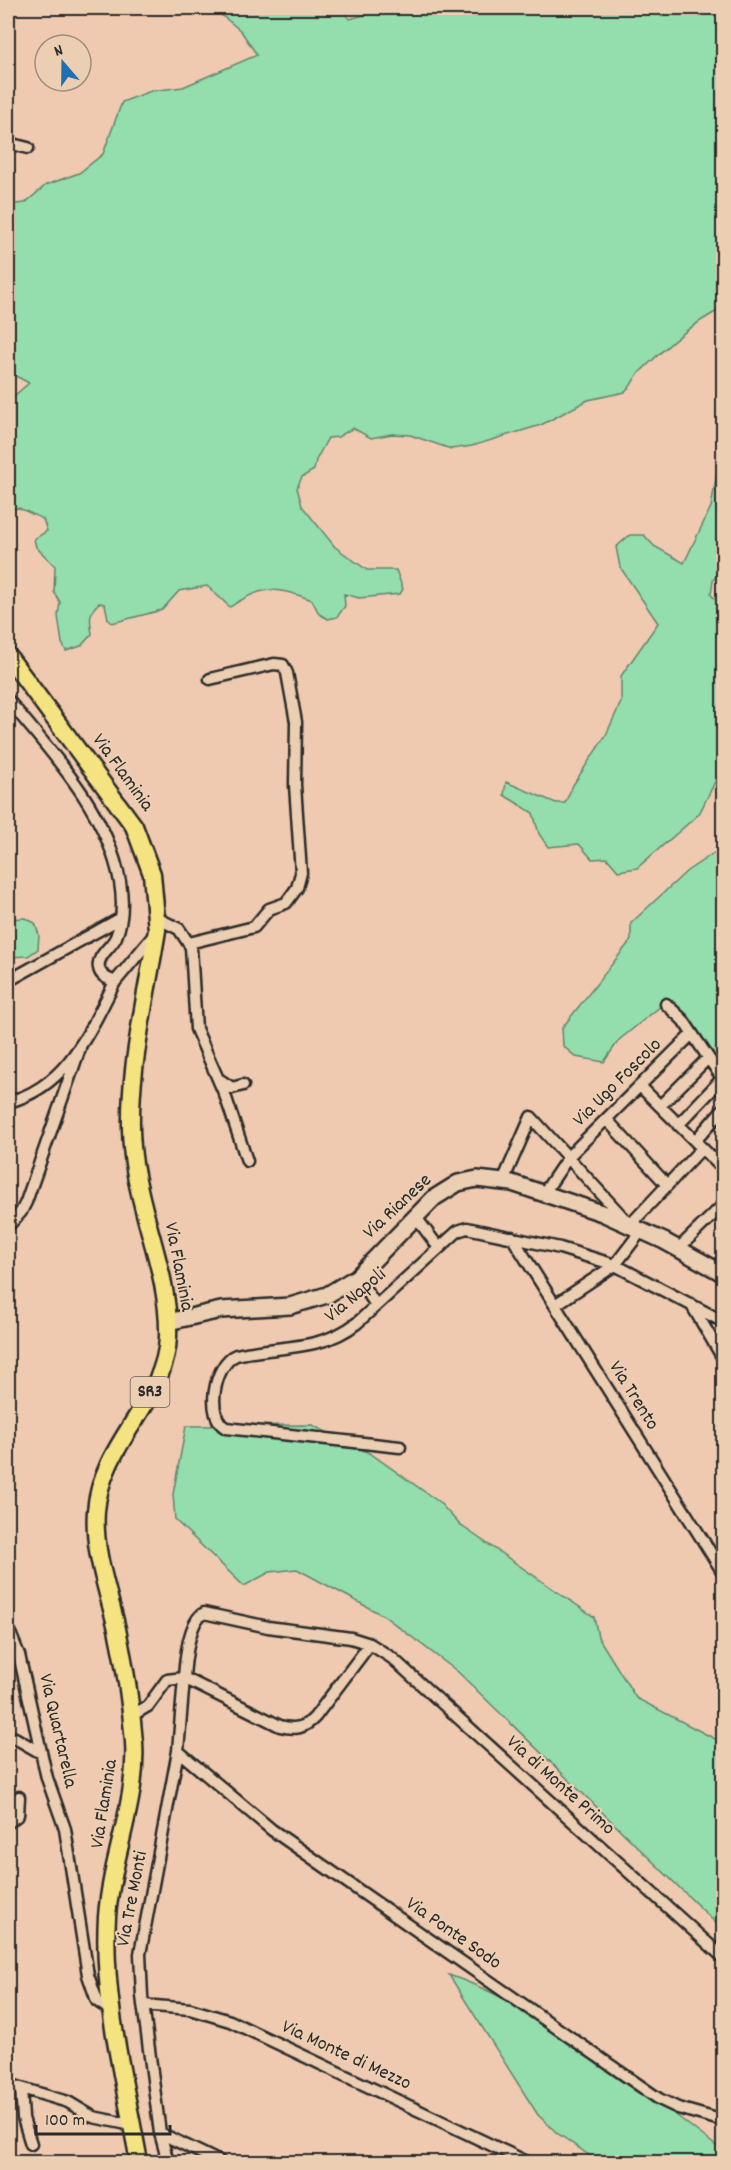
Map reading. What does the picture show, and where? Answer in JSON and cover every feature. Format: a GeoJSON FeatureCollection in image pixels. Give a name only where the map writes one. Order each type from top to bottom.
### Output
{"type":"FeatureCollection","features":[{"type":"Feature","properties":{"kind":"main road","name":"Via Flaminia"},"geometry":{"type":"LineString","coordinates":[[8,656],[119,802],[134,826],[151,866],[157,924],[133,1091],[130,1132],[136,1178],[166,1296],[168,1322],[163,1365],[109,1461],[96,1513],[99,1555],[123,1656],[131,1716],[134,1776],[110,1893],[107,1924],[109,1984],[139,2163]]}},
{"type":"Feature","properties":{"kind":"main road","name":"Via Rianese"},"geometry":{"type":"LineString","coordinates":[[168,1322],[221,1310],[304,1303],[330,1293],[357,1276],[437,1195],[461,1182],[482,1179],[503,1181],[544,1193],[636,1228],[723,1274]]}},
{"type":"Feature","properties":{"kind":"street"},"geometry":{"type":"LineString","coordinates":[[8,143],[28,148]]}},
{"type":"Feature","properties":{"kind":"street"},"geometry":{"type":"LineString","coordinates":[[189,943],[254,927],[269,909],[286,903],[297,888],[301,873],[295,785],[296,722],[287,673],[283,665],[274,664],[210,679]]}},
{"type":"Feature","properties":{"kind":"street"},"geometry":{"type":"LineString","coordinates":[[8,700],[71,776],[106,838],[121,885],[121,918],[116,937],[99,963],[101,974],[115,982]]}},
{"type":"Feature","properties":{"kind":"street"},"geometry":{"type":"LineString","coordinates":[[8,981],[121,918]]}},
{"type":"Feature","properties":{"kind":"street"},"geometry":{"type":"LineString","coordinates":[[8,1226],[21,1212],[26,1202],[80,1048],[115,982],[157,924],[179,929],[189,943],[194,964],[194,1021],[246,1161]]}},
{"type":"Feature","properties":{"kind":"street"},"geometry":{"type":"LineString","coordinates":[[666,1004],[683,1020],[723,1080],[678,1125]]}},
{"type":"Feature","properties":{"kind":"street","name":"Via Ugo Foscolo"},"geometry":{"type":"LineString","coordinates":[[544,1193],[569,1156],[691,1035]]}},
{"type":"Feature","properties":{"kind":"street"},"geometry":{"type":"LineString","coordinates":[[8,1102],[32,1094],[53,1079],[80,1048]]}},
{"type":"Feature","properties":{"kind":"street"},"geometry":{"type":"LineString","coordinates":[[660,1106],[707,1059]]}},
{"type":"Feature","properties":{"kind":"street"},"geometry":{"type":"LineString","coordinates":[[217,1078],[232,1088],[243,1085]]}},
{"type":"Feature","properties":{"kind":"street"},"geometry":{"type":"LineString","coordinates":[[641,1087],[719,1166],[723,1153]]}},
{"type":"Feature","properties":{"kind":"street"},"geometry":{"type":"LineString","coordinates":[[555,1305],[615,1265],[636,1228],[723,1108]]}},
{"type":"Feature","properties":{"kind":"street","name":"Via Ugo Foscolo"},"geometry":{"type":"LineString","coordinates":[[503,1181],[531,1117],[569,1156]]}},
{"type":"Feature","properties":{"kind":"street"},"geometry":{"type":"LineString","coordinates":[[607,1120],[667,1185]]}},
{"type":"Feature","properties":{"kind":"street"},"geometry":{"type":"LineString","coordinates":[[569,1156],[636,1228]]}},
{"type":"Feature","properties":{"kind":"street"},"geometry":{"type":"LineString","coordinates":[[678,1249],[723,1204]]}},
{"type":"Feature","properties":{"kind":"street"},"geometry":{"type":"LineString","coordinates":[[415,1216],[439,1248]]}},
{"type":"Feature","properties":{"kind":"street","name":"Via Napoli"},"geometry":{"type":"LineString","coordinates":[[400,1447],[226,1428],[216,1417],[218,1377],[228,1359],[239,1354],[327,1342],[352,1328],[439,1248],[465,1228],[512,1237],[615,1265],[723,1322]]}},
{"type":"Feature","properties":{"kind":"street","name":"Via Trento"},"geometry":{"type":"LineString","coordinates":[[512,1237],[723,1574]]}},
{"type":"Feature","properties":{"kind":"street"},"geometry":{"type":"LineString","coordinates":[[357,1276],[376,1305]]}},
{"type":"Feature","properties":{"kind":"street"},"geometry":{"type":"LineString","coordinates":[[691,1304],[723,1360]]}},
{"type":"Feature","properties":{"kind":"street","name":"Via di Monte Primo"},"geometry":{"type":"LineString","coordinates":[[202,1613],[268,1628],[343,1636],[370,1644],[392,1658],[723,1958]]}},
{"type":"Feature","properties":{"kind":"street","name":"Via Tre Monti"},"geometry":{"type":"LineString","coordinates":[[168,2163],[160,2133],[143,2005],[140,1947],[178,1751],[188,1646],[202,1613]]}},
{"type":"Feature","properties":{"kind":"street","name":"Via Quartarella"},"geometry":{"type":"LineString","coordinates":[[8,1628],[22,1666],[49,1788],[66,1834],[88,1975],[97,2001],[113,2012]]}},
{"type":"Feature","properties":{"kind":"street"},"geometry":{"type":"LineString","coordinates":[[131,1716],[148,1706],[167,1680],[184,1678],[280,1726],[296,1728],[307,1724],[315,1717],[370,1644]]}},
{"type":"Feature","properties":{"kind":"street"},"geometry":{"type":"LineString","coordinates":[[8,1737],[15,1738],[41,1753]]}},
{"type":"Feature","properties":{"kind":"street","name":"Via Ponte Sodo"},"geometry":{"type":"LineString","coordinates":[[178,1751],[272,1830],[659,2099],[678,2109],[723,2121]]}},
{"type":"Feature","properties":{"kind":"street"},"geometry":{"type":"LineString","coordinates":[[8,1824],[18,1815],[19,1797]]}},
{"type":"Feature","properties":{"kind":"street","name":"Via Monte di Mezzo"},"geometry":{"type":"LineString","coordinates":[[143,2005],[190,2009],[230,2021],[527,2163]]}},
{"type":"Feature","properties":{"kind":"street"},"geometry":{"type":"LineString","coordinates":[[8,2084],[68,2102],[93,2117],[132,2125]]}},
{"type":"Feature","properties":{"kind":"street"},"geometry":{"type":"LineString","coordinates":[[21,2088],[23,2118],[31,2144]]}},
{"type":"Feature","properties":{"kind":"street"},"geometry":{"type":"LineString","coordinates":[[160,2133],[220,2163]]}},
{"type":"Feature","properties":{"kind":"green space"},"geometry":{"type":"Polygon","coordinates":[[[213,8],[339,8],[350,19],[382,8],[723,8],[723,308],[688,329],[669,345],[639,373],[625,392],[588,400],[541,425],[472,446],[451,449],[410,435],[392,434],[371,438],[353,428],[338,437],[328,438],[316,460],[314,470],[302,477],[297,488],[302,506],[335,547],[367,570],[396,570],[403,589],[400,594],[359,598],[344,594],[345,606],[337,617],[328,619],[319,614],[312,600],[279,590],[261,591],[230,607],[207,586],[179,591],[162,610],[112,623],[108,619],[105,604],[99,603],[91,613],[92,634],[81,646],[66,651],[62,643],[58,616],[60,602],[54,592],[55,566],[36,547],[34,539],[47,531],[43,519],[19,508],[8,509],[8,401],[29,383],[8,372],[8,205],[25,203],[46,185],[79,173],[103,154],[122,102],[151,91],[183,87],[257,55],[241,31],[213,8]]]}},
{"type":"Feature","properties":{"kind":"green space"},"geometry":{"type":"Polygon","coordinates":[[[723,458],[723,569],[713,580],[711,595],[723,606],[723,772],[716,780],[699,814],[637,868],[618,871],[607,858],[592,859],[579,844],[548,847],[539,834],[533,813],[504,795],[506,782],[556,803],[565,803],[573,785],[606,735],[621,702],[621,676],[658,623],[620,567],[616,547],[630,535],[644,535],[654,546],[684,563],[711,507],[718,467],[723,458]]]}},
{"type":"Feature","properties":{"kind":"green space"},"geometry":{"type":"Polygon","coordinates":[[[723,847],[723,1072],[666,1002],[619,1040],[604,1062],[576,1057],[563,1046],[562,1028],[631,940],[631,923],[687,871],[723,847]]]}},
{"type":"Feature","properties":{"kind":"green space"},"geometry":{"type":"Polygon","coordinates":[[[25,918],[35,923],[39,935],[38,949],[28,956],[8,957],[8,919],[25,918]]]}},
{"type":"Feature","properties":{"kind":"green space"},"geometry":{"type":"Polygon","coordinates":[[[312,1425],[371,1454],[439,1502],[460,1525],[594,1617],[598,1637],[636,1698],[723,1743],[723,1930],[458,1672],[384,1616],[297,1569],[270,1572],[244,1586],[175,1520],[173,1494],[186,1426],[312,1425]]]}},
{"type":"Feature","properties":{"kind":"green space"},"geometry":{"type":"Polygon","coordinates":[[[449,1975],[487,1990],[523,2009],[592,2052],[723,2151],[723,2162],[599,2162],[557,2133],[538,2115],[449,1975]]]}}]}
